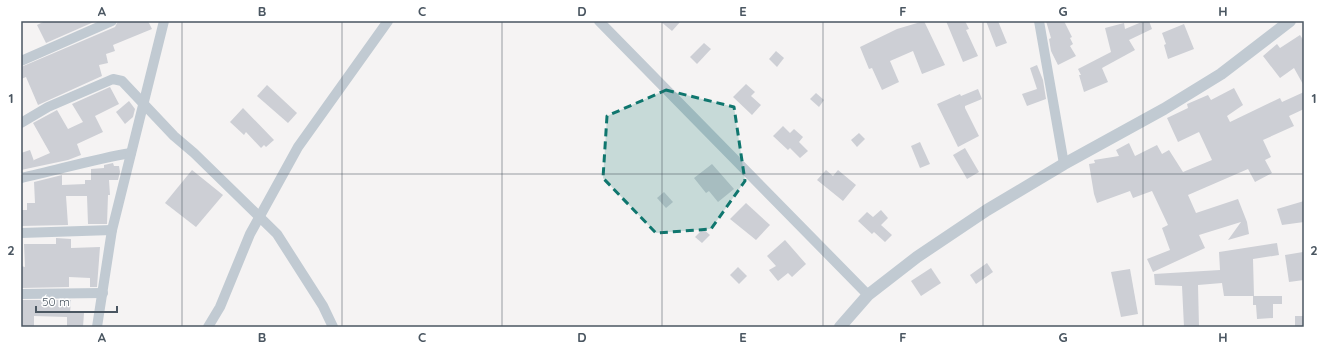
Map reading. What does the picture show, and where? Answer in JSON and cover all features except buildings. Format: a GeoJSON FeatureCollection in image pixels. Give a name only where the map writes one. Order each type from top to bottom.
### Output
{"type":"FeatureCollection","features":[{"type":"Feature","properties":{"kind":"street"},"geometry":{"type":"LineString","coordinates":[[21,61],[112,21]]}},
{"type":"Feature","properties":{"kind":"street"},"geometry":{"type":"LineString","coordinates":[[97,327],[112,230],[164,21]]}},
{"type":"Feature","properties":{"kind":"street"},"geometry":{"type":"LineString","coordinates":[[208,327],[220,307],[250,234],[298,147],[388,21]]}},
{"type":"Feature","properties":{"kind":"street"},"geometry":{"type":"LineString","coordinates":[[599,21],[868,295]]}},
{"type":"Feature","properties":{"kind":"street"},"geometry":{"type":"LineString","coordinates":[[1039,21],[1064,164]]}},
{"type":"Feature","properties":{"kind":"street"},"geometry":{"type":"LineString","coordinates":[[840,327],[868,295],[918,257],[987,210],[1064,164],[1164,109],[1221,74],[1290,21]]}},
{"type":"Feature","properties":{"kind":"street"},"geometry":{"type":"LineString","coordinates":[[21,123],[48,107],[113,79],[122,81],[143,101],[174,136],[194,153],[259,218],[270,226],[284,243],[323,306],[333,327]]}},
{"type":"Feature","properties":{"kind":"street"},"geometry":{"type":"LineString","coordinates":[[21,178],[62,169],[93,159],[131,153]]}},
{"type":"Feature","properties":{"kind":"street"},"geometry":{"type":"LineString","coordinates":[[21,233],[112,230]]}},
{"type":"Feature","properties":{"kind":"street"},"geometry":{"type":"LineString","coordinates":[[21,294],[103,293]]}},
{"type":"Feature","properties":{"kind":"highlighted area"},"geometry":{"type":"Polygon","coordinates":[[[666,90],[734,107],[745,181],[711,229],[656,233],[603,178],[607,116],[666,90]]]}}]}
